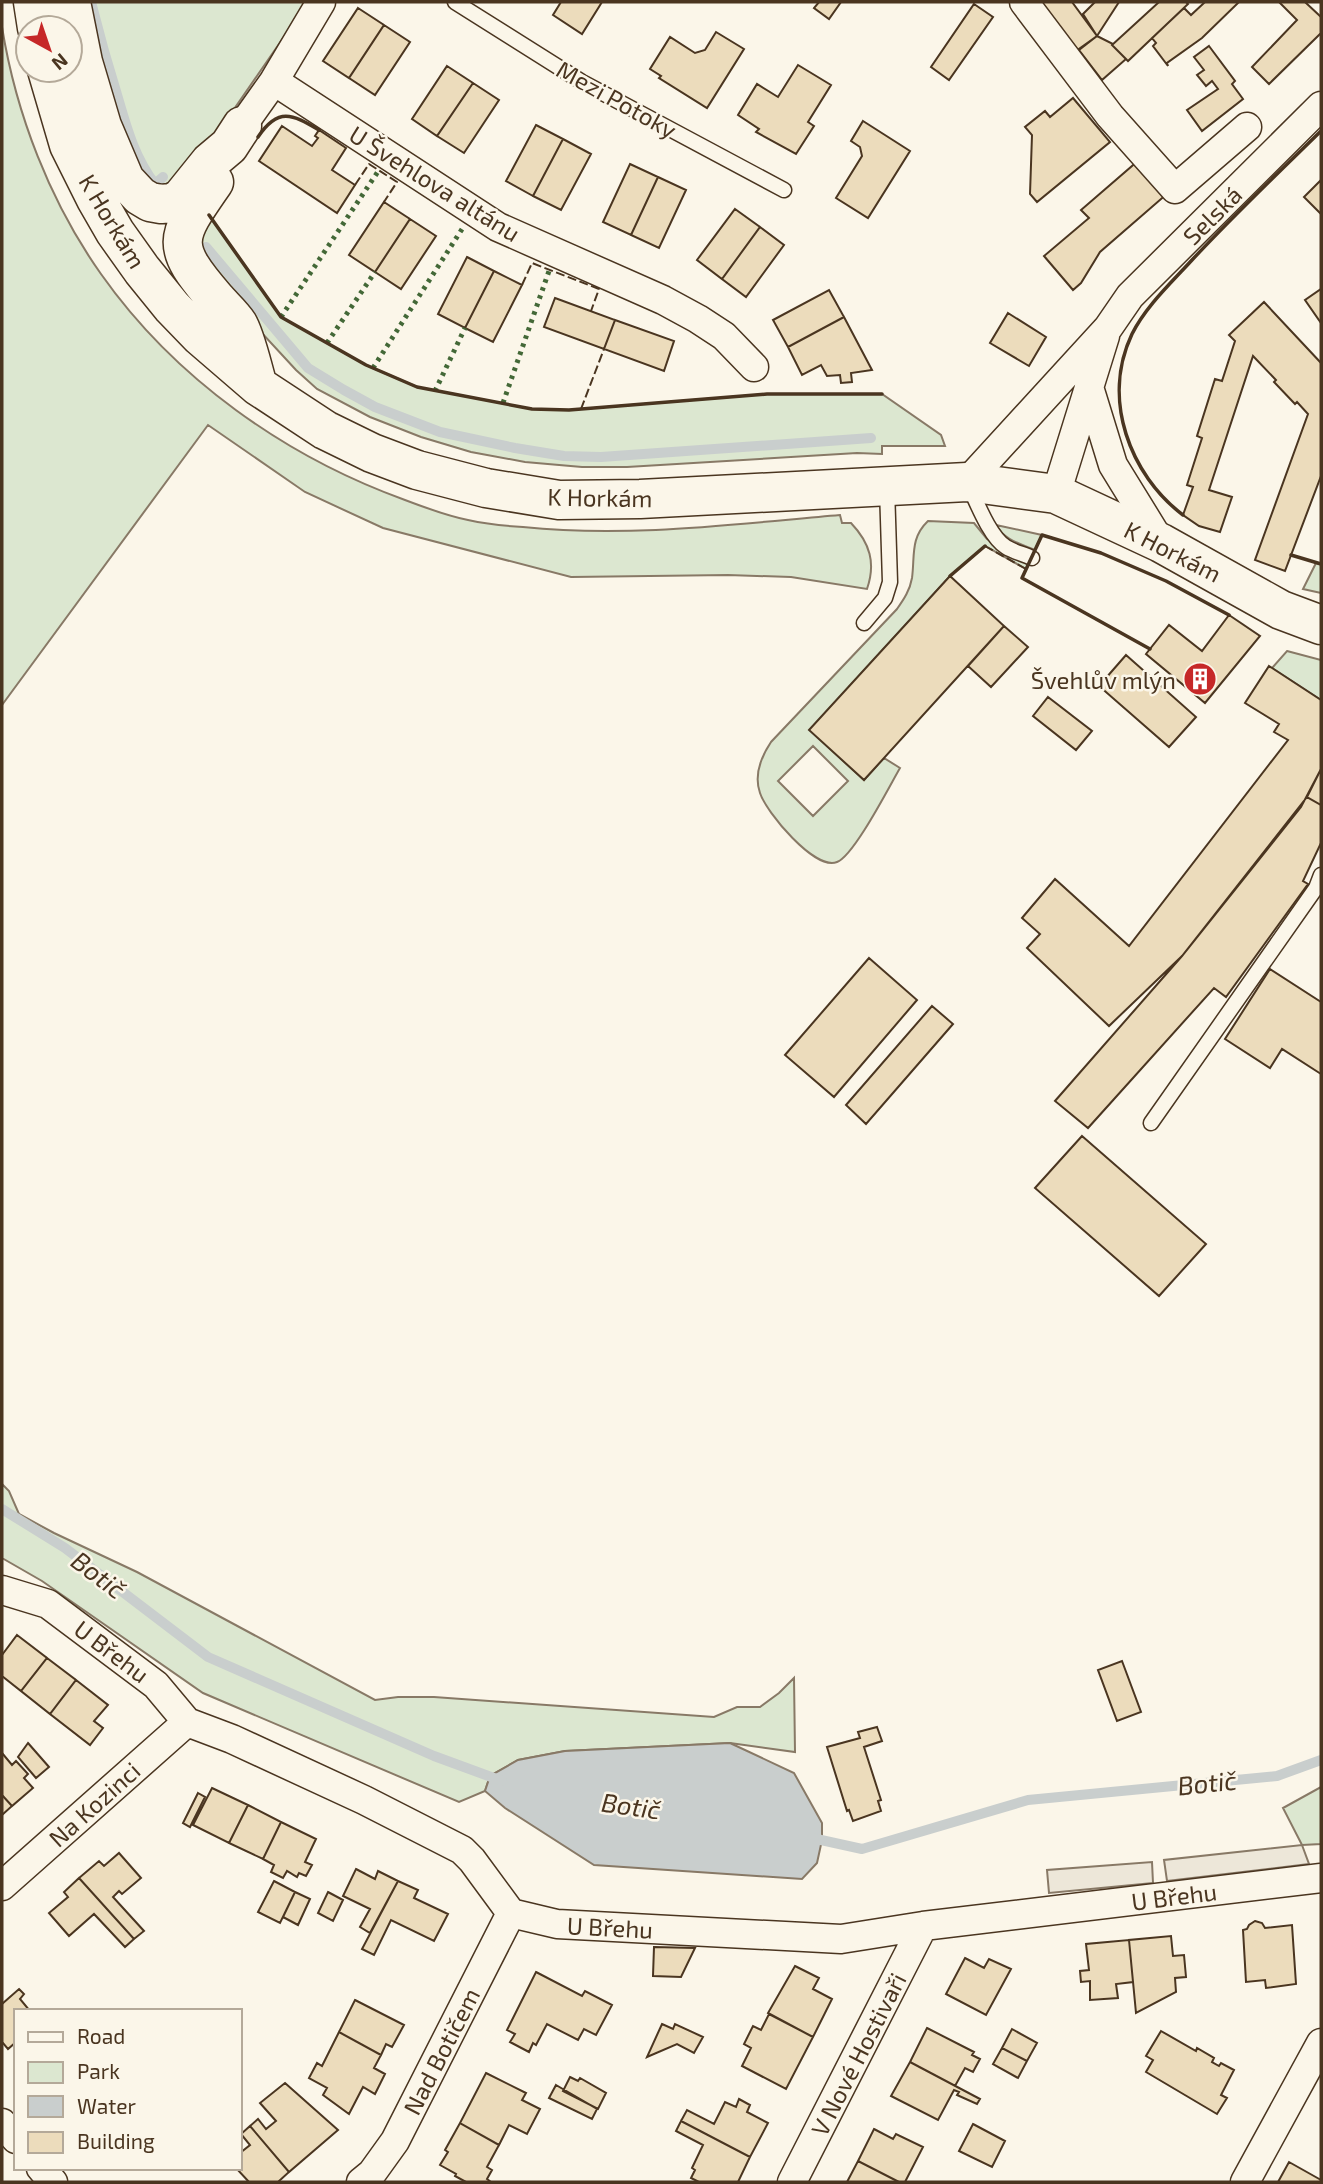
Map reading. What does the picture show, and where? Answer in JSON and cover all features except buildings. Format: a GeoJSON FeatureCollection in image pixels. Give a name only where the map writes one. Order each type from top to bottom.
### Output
{"type":"FeatureCollection","features":[{"type":"Feature","properties":{"kind":"main road"},"geometry":{"type":"LineString","coordinates":[[71,2],[92,98],[114,158],[131,189],[150,202],[172,203],[181,198],[209,162],[236,136]]}},
{"type":"Feature","properties":{"kind":"main road","name":"K Horkám"},"geometry":{"type":"LineString","coordinates":[[51,84],[69,145],[114,232],[172,307],[200,336],[258,386],[324,430],[372,453],[417,470],[486,488],[559,500],[640,499],[967,482],[1056,494],[1161,543],[1281,610],[1321,625]]}},
{"type":"Feature","properties":{"kind":"main road"},"geometry":{"type":"LineString","coordinates":[[236,136],[222,171],[187,223],[183,250],[190,268],[239,325],[258,386]]}},
{"type":"Feature","properties":{"kind":"street"},"geometry":{"type":"LineString","coordinates":[[236,136],[274,81],[321,2]]}},
{"type":"Feature","properties":{"kind":"street"},"geometry":{"type":"LineString","coordinates":[[1024,2],[1110,116],[1175,189],[1247,127]]}},
{"type":"Feature","properties":{"kind":"street","name":"U Švehlova altánu"},"geometry":{"type":"LineString","coordinates":[[274,81],[498,227],[663,300],[698,319],[724,337],[754,367]]}},
{"type":"Feature","properties":{"kind":"street","name":"Selská"},"geometry":{"type":"LineString","coordinates":[[967,482],[1108,328],[1130,296],[1321,106]]}},
{"type":"Feature","properties":{"kind":"street","name":"Selská"},"geometry":{"type":"LineString","coordinates":[[1056,494],[1108,328]]}},
{"type":"Feature","properties":{"kind":"street"},"geometry":{"type":"LineString","coordinates":[[1089,387],[1114,465],[1161,543]]}},
{"type":"Feature","properties":{"kind":"street","name":"U Břehu"},"geometry":{"type":"LineString","coordinates":[[2,1590],[48,1604],[156,1685],[187,1722],[363,1800],[462,1850],[511,1913],[557,1924],[841,1939],[923,1926],[1321,1878]]}},
{"type":"Feature","properties":{"kind":"street","name":"Na Kozinci"},"geometry":{"type":"LineString","coordinates":[[2,1886],[187,1722]]}},
{"type":"Feature","properties":{"kind":"street","name":"Nad Botičem"},"geometry":{"type":"LineString","coordinates":[[361,2182],[372,2173],[395,2141],[511,1913]]}},
{"type":"Feature","properties":{"kind":"street","name":"V Nové Hostivaři"},"geometry":{"type":"LineString","coordinates":[[792,2182],[923,1926]]}},
{"type":"Feature","properties":{"kind":"street"},"geometry":{"type":"LineString","coordinates":[[1245,2182],[1321,2043]]}},
{"type":"Feature","properties":{"kind":"street"},"geometry":{"type":"LineString","coordinates":[[2,2123],[14,2137]]}},
{"type":"Feature","properties":{"kind":"lane","name":"Mezi Potoky"},"geometry":{"type":"LineString","coordinates":[[455,2],[582,82],[784,190]]}},
{"type":"Feature","properties":{"kind":"lane"},"geometry":{"type":"LineString","coordinates":[[967,482],[1000,542],[1005,547],[1032,558]]}},
{"type":"Feature","properties":{"kind":"lane"},"geometry":{"type":"LineString","coordinates":[[864,623],[885,598],[890,582],[887,486]]}},
{"type":"Feature","properties":{"kind":"lane"},"geometry":{"type":"LineString","coordinates":[[1152,1124],[1316,888],[1321,875]]}},
{"type":"Feature","properties":{"kind":"green space"},"geometry":{"type":"Polygon","coordinates":[[[77,2],[308,2],[183,183],[142,187],[84,22],[84,14],[81,14],[77,2]]]}},
{"type":"Feature","properties":{"kind":"green space"},"geometry":{"type":"Polygon","coordinates":[[[2,27],[16,92],[38,156],[66,217],[101,274],[130,312],[163,348],[236,410],[276,437],[361,482],[405,500],[436,512],[489,524],[563,530],[642,530],[840,515],[842,523],[851,523],[863,538],[870,554],[871,571],[867,589],[791,577],[571,577],[383,528],[305,492],[208,425],[2,705],[2,27]]]}},
{"type":"Feature","properties":{"kind":"green space"},"geometry":{"type":"Polygon","coordinates":[[[207,212],[281,317],[366,365],[417,387],[532,409],[569,410],[767,394],[882,394],[941,435],[945,446],[882,446],[882,454],[582,467],[525,462],[471,452],[421,437],[370,417],[317,389],[296,370],[202,268],[196,257],[207,212]]]}},
{"type":"Feature","properties":{"kind":"green space"},"geometry":{"type":"Polygon","coordinates":[[[928,521],[974,523],[987,539],[1029,564],[1026,569],[985,546],[950,576],[810,730],[864,780],[884,758],[900,768],[853,847],[837,862],[828,862],[817,858],[792,838],[771,813],[758,787],[759,767],[771,742],[900,605],[911,582],[914,548],[922,527],[928,521]],[[813,746],[778,781],[813,816],[848,781],[813,746]]]}},
{"type":"Feature","properties":{"kind":"green space"},"geometry":{"type":"Polygon","coordinates":[[[996,525],[1042,535],[1035,550],[1008,538],[996,525]]]}},
{"type":"Feature","properties":{"kind":"green space"},"geometry":{"type":"Polygon","coordinates":[[[1316,563],[1321,564],[1321,593],[1303,589],[1316,563]]]}},
{"type":"Feature","properties":{"kind":"green space"},"geometry":{"type":"Polygon","coordinates":[[[1287,651],[1321,660],[1321,700],[1272,668],[1287,651]]]}},
{"type":"Feature","properties":{"kind":"green space"},"geometry":{"type":"Polygon","coordinates":[[[2,1484],[9,1491],[19,1514],[137,1572],[375,1700],[434,1697],[714,1717],[737,1707],[760,1707],[794,1678],[795,1752],[730,1743],[565,1751],[518,1760],[490,1776],[485,1791],[459,1802],[203,1693],[42,1581],[2,1558],[2,1484]]]}},
{"type":"Feature","properties":{"kind":"green space"},"geometry":{"type":"Polygon","coordinates":[[[1321,1787],[1321,1844],[1302,1845],[1283,1808],[1321,1787]]]}},
{"type":"Feature","properties":{"kind":"shaded area"},"geometry":{"type":"Polygon","coordinates":[[[1302,1845],[1309,1864],[1167,1881],[1164,1860],[1302,1845]]]}},
{"type":"Feature","properties":{"kind":"shaded area"},"geometry":{"type":"Polygon","coordinates":[[[1152,1862],[1153,1883],[1049,1893],[1047,1870],[1152,1862]]]}},
{"type":"Feature","properties":{"kind":"water"},"geometry":{"type":"Polygon","coordinates":[[[730,1743],[794,1773],[822,1823],[822,1840],[817,1863],[802,1879],[594,1865],[505,1808],[485,1791],[490,1776],[518,1760],[565,1751],[730,1743]]]}},
{"type":"Feature","properties":{"kind":"waterway"},"geometry":{"type":"LineString","coordinates":[[91,2],[132,143],[155,184],[163,177]]}},
{"type":"Feature","properties":{"kind":"waterway"},"geometry":{"type":"LineString","coordinates":[[206,247],[308,368],[375,407],[440,432],[564,456],[601,457],[871,438]]}},
{"type":"Feature","properties":{"kind":"waterway","name":"Botič"},"geometry":{"type":"LineString","coordinates":[[2,1509],[65,1548],[208,1657],[434,1756],[502,1781]]}},
{"type":"Feature","properties":{"kind":"waterway","name":"Botič"},"geometry":{"type":"LineString","coordinates":[[812,1838],[862,1849],[1028,1800],[1277,1776],[1321,1760]]}},
{"type":"Feature","properties":{"kind":"hedge"},"geometry":{"type":"LineString","coordinates":[[281,317],[379,170]]}},
{"type":"Feature","properties":{"kind":"hedge"},"geometry":{"type":"LineString","coordinates":[[373,368],[464,226]]}},
{"type":"Feature","properties":{"kind":"hedge"},"geometry":{"type":"LineString","coordinates":[[503,403],[549,271]]}},
{"type":"Feature","properties":{"kind":"hedge"},"geometry":{"type":"LineString","coordinates":[[327,343],[375,272]]}},
{"type":"Feature","properties":{"kind":"hedge"},"geometry":{"type":"LineString","coordinates":[[435,391],[465,328]]}},
{"type":"Feature","properties":{"kind":"fence"},"geometry":{"type":"LineString","coordinates":[[355,185],[369,164],[397,182],[384,202]]}},
{"type":"Feature","properties":{"kind":"fence"},"geometry":{"type":"LineString","coordinates":[[522,285],[532,263],[599,289],[591,311]]}},
{"type":"Feature","properties":{"kind":"fence"},"geometry":{"type":"LineString","coordinates":[[581,409],[604,349]]}},
{"type":"Feature","properties":{"kind":"fence"},"geometry":{"type":"LineString","coordinates":[[985,546],[1026,569]]}},
{"type":"Feature","properties":{"kind":"wall"},"geometry":{"type":"LineString","coordinates":[[258,137],[272,121],[286,116],[301,120],[319,130]]}},
{"type":"Feature","properties":{"kind":"wall"},"geometry":{"type":"LineString","coordinates":[[1183,515],[1148,479],[1126,434],[1119,384],[1123,359],[1132,334],[1144,314],[1167,286],[1321,131]]}},
{"type":"Feature","properties":{"kind":"wall"},"geometry":{"type":"LineString","coordinates":[[209,215],[281,317],[366,365],[417,387],[532,409],[569,410],[767,394],[882,394]]}},
{"type":"Feature","properties":{"kind":"wall"},"geometry":{"type":"LineString","coordinates":[[1150,649],[1022,578],[1042,535],[1101,553],[1166,581],[1229,615]]}},
{"type":"Feature","properties":{"kind":"wall"},"geometry":{"type":"LineString","coordinates":[[950,576],[985,546]]}},
{"type":"Feature","properties":{"kind":"wall"},"geometry":{"type":"LineString","coordinates":[[1291,555],[1321,564]]}},
{"type":"Feature","properties":{"kind":"place","name":"Švehlův mlýn"},"geometry":{"type":"Point","coordinates":[1200,679]}}]}
